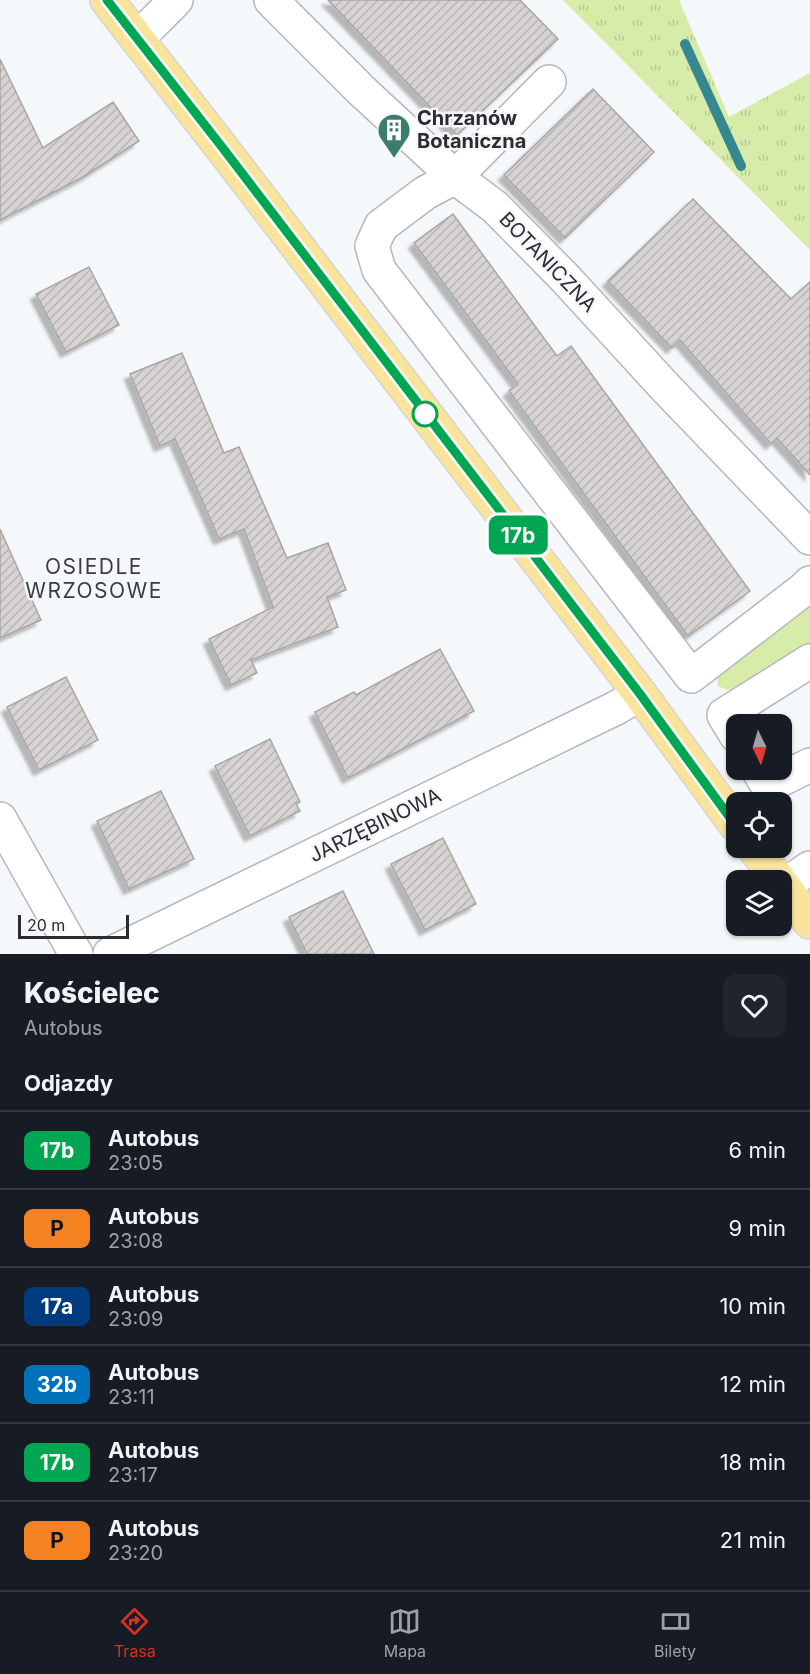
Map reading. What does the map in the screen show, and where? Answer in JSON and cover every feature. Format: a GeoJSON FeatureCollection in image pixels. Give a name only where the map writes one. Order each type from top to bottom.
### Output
{"type":"FeatureCollection","features":[{"type":"Feature","properties":{"kind":"main road"},"geometry":{"type":"LineString","coordinates":[[107,0],[640,694],[726,811]]}},
{"type":"Feature","properties":{"kind":"main road"},"geometry":{"type":"LineString","coordinates":[[762,858],[771,870]]}},
{"type":"Feature","properties":{"kind":"main road"},"geometry":{"type":"LineString","coordinates":[[792,898],[810,922]]}},
{"type":"Feature","properties":{"kind":"street"},"geometry":{"type":"LineString","coordinates":[[138,38],[176,0]]}},
{"type":"Feature","properties":{"kind":"street","name":"BOTANICZNA"},"geometry":{"type":"LineString","coordinates":[[271,0],[362,91],[455,177],[495,207],[810,538]]}},
{"type":"Feature","properties":{"kind":"street"},"geometry":{"type":"LineString","coordinates":[[549,82],[455,177],[425,193],[381,225],[372,246],[379,270],[691,676],[810,582]]}},
{"type":"Feature","properties":{"kind":"street"},"geometry":{"type":"LineString","coordinates":[[726,718],[724,715],[810,661]]}},
{"type":"Feature","properties":{"kind":"street","name":"JARZĘBINOWA"},"geometry":{"type":"LineString","coordinates":[[110,954],[616,708],[640,694]]}},
{"type":"Feature","properties":{"kind":"street"},"geometry":{"type":"LineString","coordinates":[[792,774],[810,765]]}},
{"type":"Feature","properties":{"kind":"street"},"geometry":{"type":"LineString","coordinates":[[764,780],[768,786],[780,780]]}},
{"type":"Feature","properties":{"kind":"street"},"geometry":{"type":"LineString","coordinates":[[0,819],[76,954]]}},
{"type":"Feature","properties":{"kind":"street"},"geometry":{"type":"LineString","coordinates":[[792,877],[810,868]]}},
{"type":"Feature","properties":{"kind":"green space"},"geometry":{"type":"Polygon","coordinates":[[[563,0],[679,0],[729,117],[810,73],[810,250],[563,0]]]}},
{"type":"Feature","properties":{"kind":"green space"},"geometry":{"type":"Polygon","coordinates":[[[810,597],[810,645],[735,690],[727,690],[718,686],[717,674],[810,597]]]}},
{"type":"Feature","properties":{"kind":"building"},"geometry":{"type":"Polygon","coordinates":[[[328,0],[520,0],[558,39],[457,135],[328,0]]]}},
{"type":"Feature","properties":{"kind":"building"},"geometry":{"type":"Polygon","coordinates":[[[0,59],[43,148],[113,102],[139,141],[83,177],[0,220],[0,59]]]}},
{"type":"Feature","properties":{"kind":"building"},"geometry":{"type":"Polygon","coordinates":[[[593,89],[654,152],[565,238],[504,175],[593,89]]]}},
{"type":"Feature","properties":{"kind":"building"},"geometry":{"type":"Polygon","coordinates":[[[693,199],[791,299],[810,282],[810,475],[777,438],[771,444],[680,340],[672,348],[608,281],[693,199]]]}},
{"type":"Feature","properties":{"kind":"building"},"geometry":{"type":"Polygon","coordinates":[[[453,214],[557,356],[571,346],[750,591],[688,636],[509,391],[518,384],[414,243],[453,214]]]}},
{"type":"Feature","properties":{"kind":"building"},"geometry":{"type":"Polygon","coordinates":[[[89,267],[119,325],[66,352],[36,294],[89,267]]]}},
{"type":"Feature","properties":{"kind":"building"},"geometry":{"type":"Polygon","coordinates":[[[182,353],[224,453],[239,447],[287,558],[328,543],[346,590],[327,597],[338,627],[251,660],[257,673],[231,685],[209,639],[273,607],[244,529],[219,539],[175,439],[160,446],[130,374],[182,353]]]}},
{"type":"Feature","properties":{"kind":"building"},"geometry":{"type":"Polygon","coordinates":[[[0,529],[41,620],[0,638],[0,529]]]}},
{"type":"Feature","properties":{"kind":"building"},"geometry":{"type":"Polygon","coordinates":[[[440,649],[474,711],[348,778],[315,712],[354,692],[356,695],[440,649]]]}},
{"type":"Feature","properties":{"kind":"building"},"geometry":{"type":"Polygon","coordinates":[[[66,677],[98,740],[39,770],[7,707],[66,677]]]}},
{"type":"Feature","properties":{"kind":"building"},"geometry":{"type":"Polygon","coordinates":[[[270,739],[300,802],[296,804],[300,811],[250,836],[215,766],[270,739]]]}},
{"type":"Feature","properties":{"kind":"building"},"geometry":{"type":"Polygon","coordinates":[[[161,791],[194,859],[129,889],[97,821],[161,791]]]}},
{"type":"Feature","properties":{"kind":"building"},"geometry":{"type":"Polygon","coordinates":[[[443,838],[476,904],[425,930],[391,864],[443,838]]]}},
{"type":"Feature","properties":{"kind":"building"},"geometry":{"type":"Polygon","coordinates":[[[343,891],[374,954],[307,954],[289,917],[343,891]]]}},
{"type":"Feature","properties":{"kind":"waterway"},"geometry":{"type":"LineString","coordinates":[[685,44],[741,166]]}},
{"type":"Feature","properties":{"kind":"bus line","name":"17b"},"geometry":{"type":"LineString","coordinates":[[107,0],[640,694],[726,812]]}},
{"type":"Feature","properties":{"kind":"place","name":"Chrzanów Botaniczna"},"geometry":{"type":"Point","coordinates":[394,159]}},
{"type":"Feature","properties":{"kind":"district","name":"OSIEDLE WRZOSOWE"},"geometry":{"type":"Point","coordinates":[94,579]}}]}
